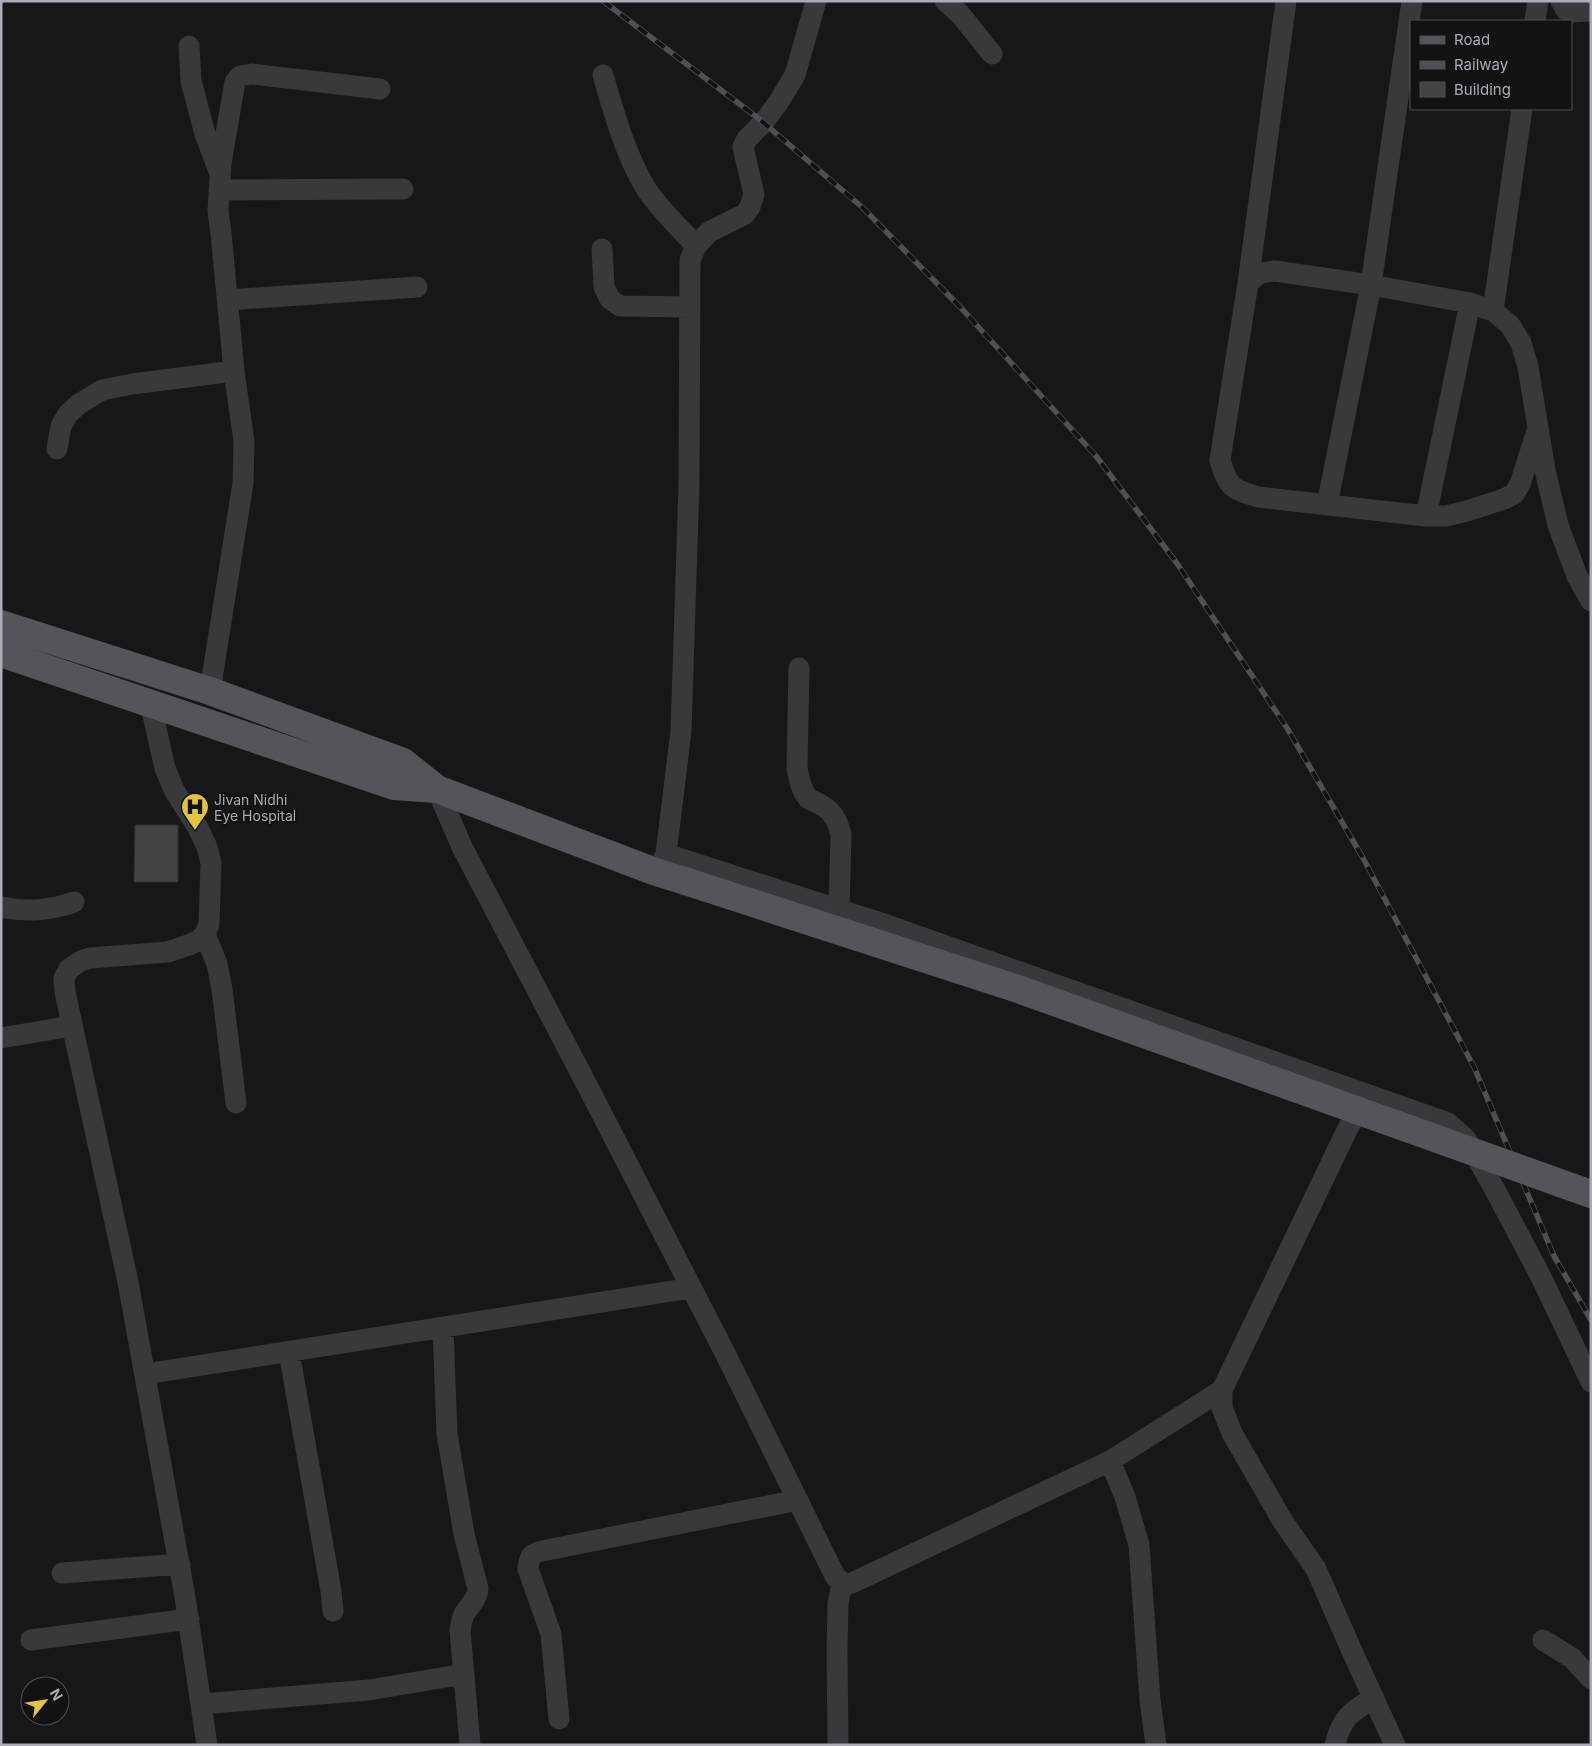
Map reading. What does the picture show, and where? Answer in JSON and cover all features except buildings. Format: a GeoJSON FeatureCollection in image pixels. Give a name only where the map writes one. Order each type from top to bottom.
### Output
{"type":"FeatureCollection","features":[{"type":"Feature","properties":{"kind":"main road"},"geometry":{"type":"LineString","coordinates":[[1,624],[210,691],[403,762],[437,789]]}},
{"type":"Feature","properties":{"kind":"main road"},"geometry":{"type":"LineString","coordinates":[[1,653],[394,786],[437,789],[661,863],[685,881],[1018,990],[1591,1194]]}},
{"type":"Feature","properties":{"kind":"street"},"geometry":{"type":"LineString","coordinates":[[816,1],[795,75],[778,103],[763,123],[747,139],[743,147],[754,194],[750,207],[745,214],[709,232],[696,246],[690,260],[689,484],[681,731],[661,863],[881,923],[1448,1124],[1466,1139],[1541,1277],[1591,1382]]}},
{"type":"Feature","properties":{"kind":"street"},"geometry":{"type":"LineString","coordinates":[[945,1],[960,14],[992,54]]}},
{"type":"Feature","properties":{"kind":"street"},"geometry":{"type":"LineString","coordinates":[[1286,1],[1248,283],[1220,460],[1226,478],[1238,491],[1258,497],[1426,516],[1446,516],[1467,511],[1514,494],[1520,484],[1538,428]]}},
{"type":"Feature","properties":{"kind":"street"},"geometry":{"type":"LineString","coordinates":[[1326,505],[1371,285],[1412,1]]}},
{"type":"Feature","properties":{"kind":"street"},"geometry":{"type":"LineString","coordinates":[[1535,20],[1538,1]]}},
{"type":"Feature","properties":{"kind":"street"},"geometry":{"type":"LineString","coordinates":[[1561,1],[1563,8],[1571,12],[1591,11]]}},
{"type":"Feature","properties":{"kind":"street"},"geometry":{"type":"LineString","coordinates":[[189,46],[191,81],[220,182]]}},
{"type":"Feature","properties":{"kind":"street"},"geometry":{"type":"LineString","coordinates":[[210,691],[245,463],[218,211],[220,182],[235,82],[240,76],[252,74],[380,89]]}},
{"type":"Feature","properties":{"kind":"street"},"geometry":{"type":"LineString","coordinates":[[603,75],[614,117],[632,162],[646,189],[696,246]]}},
{"type":"Feature","properties":{"kind":"street"},"geometry":{"type":"LineString","coordinates":[[1493,311],[1522,110]]}},
{"type":"Feature","properties":{"kind":"street"},"geometry":{"type":"LineString","coordinates":[[220,182],[403,189]]}},
{"type":"Feature","properties":{"kind":"street"},"geometry":{"type":"LineString","coordinates":[[602,249],[604,287],[610,298],[620,306],[690,307]]}},
{"type":"Feature","properties":{"kind":"street"},"geometry":{"type":"LineString","coordinates":[[1248,283],[1260,273],[1275,271],[1371,285],[1470,303],[1493,311],[1510,325],[1520,343],[1528,367],[1545,470],[1558,525],[1577,576],[1591,601]]}},
{"type":"Feature","properties":{"kind":"street"},"geometry":{"type":"LineString","coordinates":[[227,300],[417,288]]}},
{"type":"Feature","properties":{"kind":"street"},"geometry":{"type":"LineString","coordinates":[[1426,516],[1470,303]]}},
{"type":"Feature","properties":{"kind":"street"},"geometry":{"type":"LineString","coordinates":[[56,449],[61,426],[68,414],[79,404],[102,390],[132,384],[234,371]]}},
{"type":"Feature","properties":{"kind":"street"},"geometry":{"type":"LineString","coordinates":[[799,668],[796,768],[800,784],[808,798],[823,806],[834,815],[839,824],[841,835],[839,910]]}},
{"type":"Feature","properties":{"kind":"street"},"geometry":{"type":"LineString","coordinates":[[150,702],[165,768],[174,790],[198,828],[207,847],[211,863],[208,924],[205,934],[191,944],[168,952],[90,958],[69,969],[64,978],[72,1026],[128,1282],[180,1564],[207,1745]]}},
{"type":"Feature","properties":{"kind":"street"},"geometry":{"type":"LineString","coordinates":[[437,789],[462,847],[691,1288],[835,1576],[842,1583],[854,1582],[1110,1461],[1222,1390]]}},
{"type":"Feature","properties":{"kind":"street"},"geometry":{"type":"LineString","coordinates":[[1,907],[30,910],[54,909],[74,902]]}},
{"type":"Feature","properties":{"kind":"street"},"geometry":{"type":"LineString","coordinates":[[205,934],[217,964],[222,988],[236,1103]]}},
{"type":"Feature","properties":{"kind":"street"},"geometry":{"type":"LineString","coordinates":[[1,1038],[72,1026]]}},
{"type":"Feature","properties":{"kind":"street"},"geometry":{"type":"LineString","coordinates":[[1367,1094],[1348,1128],[1222,1390],[1222,1408],[1232,1433],[1282,1520],[1316,1569],[1395,1745]]}},
{"type":"Feature","properties":{"kind":"street"},"geometry":{"type":"LineString","coordinates":[[145,1374],[691,1288]]}},
{"type":"Feature","properties":{"kind":"street"},"geometry":{"type":"LineString","coordinates":[[442,1328],[447,1434],[464,1534],[478,1589],[474,1602],[464,1614],[460,1630],[470,1745]]}},
{"type":"Feature","properties":{"kind":"street"},"geometry":{"type":"LineString","coordinates":[[289,1352],[333,1611]]}},
{"type":"Feature","properties":{"kind":"street"},"geometry":{"type":"LineString","coordinates":[[1110,1461],[1125,1497],[1139,1545],[1148,1686],[1156,1745]]}},
{"type":"Feature","properties":{"kind":"street"},"geometry":{"type":"LineString","coordinates":[[559,1719],[551,1634],[528,1570],[528,1560],[533,1554],[798,1500]]}},
{"type":"Feature","properties":{"kind":"street"},"geometry":{"type":"LineString","coordinates":[[62,1573],[180,1564]]}},
{"type":"Feature","properties":{"kind":"street"},"geometry":{"type":"LineString","coordinates":[[838,1745],[838,1603],[842,1583]]}},
{"type":"Feature","properties":{"kind":"street"},"geometry":{"type":"LineString","coordinates":[[30,1640],[189,1619]]}},
{"type":"Feature","properties":{"kind":"street"},"geometry":{"type":"LineString","coordinates":[[1544,1640],[1572,1658],[1591,1679]]}},
{"type":"Feature","properties":{"kind":"street"},"geometry":{"type":"LineString","coordinates":[[201,1704],[369,1690],[464,1674]]}},
{"type":"Feature","properties":{"kind":"street"},"geometry":{"type":"LineString","coordinates":[[1335,1745],[1337,1735],[1344,1720],[1349,1714],[1374,1698]]}},
{"type":"Feature","properties":{"kind":"railway"},"geometry":{"type":"LineString","coordinates":[[603,1],[758,118],[862,207],[962,309],[1096,456],[1176,562],[1287,728],[1363,858],[1474,1067],[1554,1256],[1591,1320]]}},
{"type":"Feature","properties":{"kind":"place","name":"Jivan Nidhi Eye Hospital"},"geometry":{"type":"Point","coordinates":[195,831]}}]}
